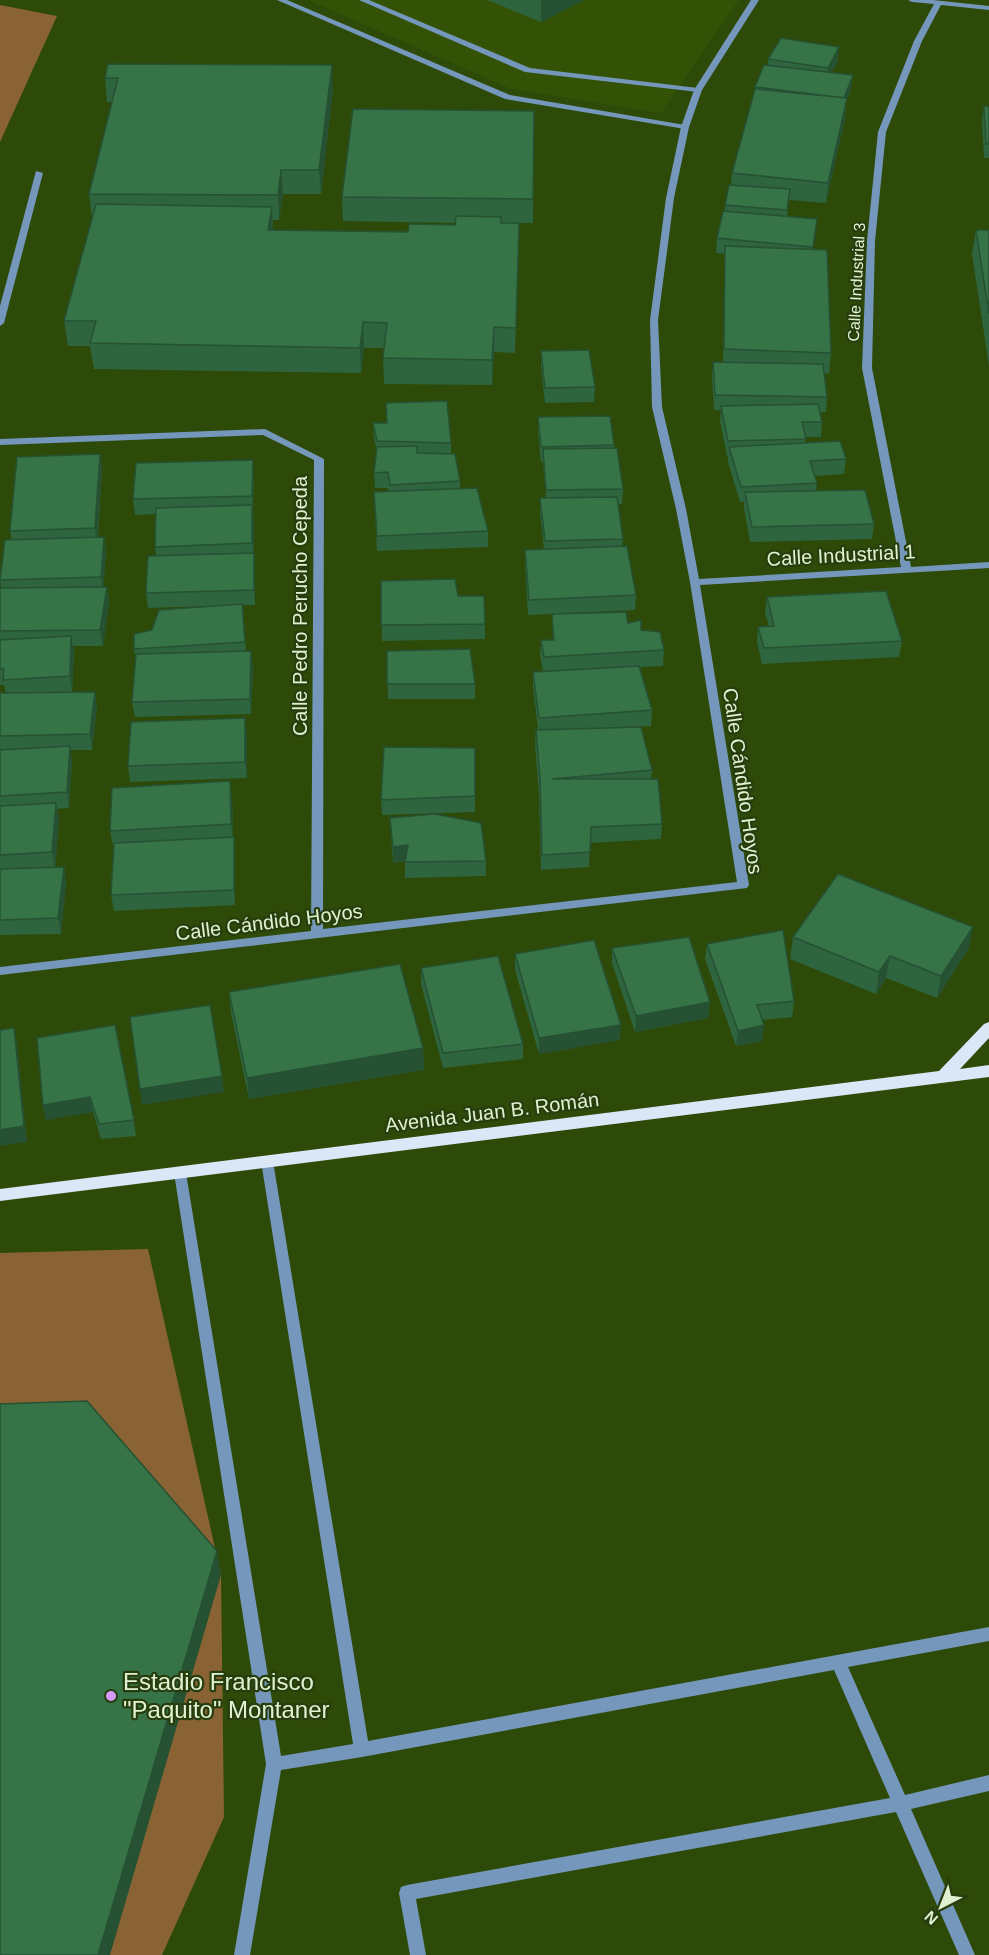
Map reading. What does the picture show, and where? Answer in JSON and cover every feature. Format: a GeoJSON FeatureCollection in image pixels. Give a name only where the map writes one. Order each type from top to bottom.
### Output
{"type":"FeatureCollection","features":[{"type":"Feature","properties":{"kind":"main road"},"geometry":{"type":"LineString","coordinates":[[944,1076],[989,1028]]}},
{"type":"Feature","properties":{"kind":"main road","name":"Avenida Juan B. Román"},"geometry":{"type":"LineString","coordinates":[[0,1195],[989,1071]]}},
{"type":"Feature","properties":{"kind":"street"},"geometry":{"type":"LineString","coordinates":[[281,0],[508,97],[685,127]]}},
{"type":"Feature","properties":{"kind":"street"},"geometry":{"type":"LineString","coordinates":[[363,0],[528,70],[698,90]]}},
{"type":"Feature","properties":{"kind":"street","name":"Calle Cándido Hoyos"},"geometry":{"type":"LineString","coordinates":[[0,971],[743,885],[695,582],[681,509],[657,407],[654,320],[670,198],[685,127],[698,90],[755,0]]}},
{"type":"Feature","properties":{"kind":"street"},"geometry":{"type":"LineString","coordinates":[[912,0],[989,8]]}},
{"type":"Feature","properties":{"kind":"street","name":"Calle Industrial 3"},"geometry":{"type":"LineString","coordinates":[[906,569],[867,368],[871,241],[882,132],[918,41],[938,4]]}},
{"type":"Feature","properties":{"kind":"street"},"geometry":{"type":"LineString","coordinates":[[0,323],[39,173]]}},
{"type":"Feature","properties":{"kind":"street","name":"Calle Pedro Perucho Cepeda"},"geometry":{"type":"LineString","coordinates":[[0,442],[265,432],[319,459],[317,934]]}},
{"type":"Feature","properties":{"kind":"street","name":"Calle Industrial 1"},"geometry":{"type":"LineString","coordinates":[[695,582],[989,565]]}},
{"type":"Feature","properties":{"kind":"street"},"geometry":{"type":"LineString","coordinates":[[267,1161],[362,1750]]}},
{"type":"Feature","properties":{"kind":"street"},"geometry":{"type":"LineString","coordinates":[[180,1173],[274,1764],[242,1955]]}},
{"type":"Feature","properties":{"kind":"street"},"geometry":{"type":"LineString","coordinates":[[274,1764],[362,1750],[989,1634]]}},
{"type":"Feature","properties":{"kind":"street"},"geometry":{"type":"LineString","coordinates":[[838,1662],[967,1955]]}},
{"type":"Feature","properties":{"kind":"street"},"geometry":{"type":"LineString","coordinates":[[418,1955],[407,1893],[899,1804],[989,1782]]}},
{"type":"Feature","properties":{"kind":"shaded area"},"geometry":{"type":"Polygon","coordinates":[[[308,0],[739,0],[661,113],[512,89],[308,0]]]}},
{"type":"Feature","properties":{"kind":"shaded area"},"geometry":{"type":"Polygon","coordinates":[[[0,5],[57,16],[0,142],[0,5]]]}},
{"type":"Feature","properties":{"kind":"shaded area","name":"Estadio Francisco \"Paquito\" Montaner"},"geometry":{"type":"Polygon","coordinates":[[[148,1249],[221,1575],[224,1817],[162,1955],[0,1955],[0,1253],[148,1249]]]}},
{"type":"Feature","properties":{"kind":"building"},"geometry":{"type":"Polygon","coordinates":[[[781,38],[839,47],[828,68],[768,59],[781,38]]]}},
{"type":"Feature","properties":{"kind":"building"},"geometry":{"type":"Polygon","coordinates":[[[108,64],[332,65],[319,170],[281,170],[278,195],[89,194],[118,78],[105,78],[108,64]]]}},
{"type":"Feature","properties":{"kind":"building"},"geometry":{"type":"Polygon","coordinates":[[[764,65],[853,75],[844,98],[755,87],[764,65]]]}},
{"type":"Feature","properties":{"kind":"building"},"geometry":{"type":"Polygon","coordinates":[[[755,89],[847,98],[828,183],[732,173],[755,89]]]}},
{"type":"Feature","properties":{"kind":"building"},"geometry":{"type":"Polygon","coordinates":[[[984,106],[989,107],[989,144],[986,144],[984,106]]]}},
{"type":"Feature","properties":{"kind":"building"},"geometry":{"type":"Polygon","coordinates":[[[353,109],[534,111],[533,199],[342,197],[353,109]]]}},
{"type":"Feature","properties":{"kind":"building"},"geometry":{"type":"Polygon","coordinates":[[[729,185],[790,189],[787,210],[725,205],[729,185]]]}},
{"type":"Feature","properties":{"kind":"building"},"geometry":{"type":"Polygon","coordinates":[[[96,204],[272,207],[268,230],[408,232],[409,224],[455,225],[456,216],[501,217],[501,223],[519,223],[516,328],[494,327],[492,360],[383,358],[387,323],[363,322],[360,348],[90,343],[96,321],[64,321],[96,204]]]}},
{"type":"Feature","properties":{"kind":"building"},"geometry":{"type":"Polygon","coordinates":[[[723,211],[817,219],[813,247],[717,238],[723,211]]]}},
{"type":"Feature","properties":{"kind":"building"},"geometry":{"type":"Polygon","coordinates":[[[976,230],[989,230],[989,314],[976,230]]]}},
{"type":"Feature","properties":{"kind":"building"},"geometry":{"type":"Polygon","coordinates":[[[725,246],[827,250],[831,353],[724,349],[725,246]]]}},
{"type":"Feature","properties":{"kind":"building"},"geometry":{"type":"Polygon","coordinates":[[[589,350],[595,387],[545,388],[541,351],[589,350]]]}},
{"type":"Feature","properties":{"kind":"building"},"geometry":{"type":"Polygon","coordinates":[[[713,362],[823,364],[827,397],[715,395],[713,362]]]}},
{"type":"Feature","properties":{"kind":"building"},"geometry":{"type":"Polygon","coordinates":[[[447,401],[451,443],[377,441],[373,423],[387,423],[386,403],[447,401]]]}},
{"type":"Feature","properties":{"kind":"building"},"geometry":{"type":"Polygon","coordinates":[[[818,404],[822,422],[802,422],[806,439],[728,441],[721,406],[818,404]]]}},
{"type":"Feature","properties":{"kind":"building"},"geometry":{"type":"Polygon","coordinates":[[[610,416],[614,445],[541,447],[538,417],[610,416]]]}},
{"type":"Feature","properties":{"kind":"building"},"geometry":{"type":"Polygon","coordinates":[[[840,441],[846,459],[810,461],[817,483],[741,487],[729,447],[840,441]]]}},
{"type":"Feature","properties":{"kind":"building"},"geometry":{"type":"Polygon","coordinates":[[[417,446],[417,453],[455,454],[460,481],[390,485],[388,472],[374,473],[377,447],[417,446]]]}},
{"type":"Feature","properties":{"kind":"building"},"geometry":{"type":"Polygon","coordinates":[[[617,448],[623,489],[546,490],[543,449],[617,448]]]}},
{"type":"Feature","properties":{"kind":"building"},"geometry":{"type":"Polygon","coordinates":[[[100,454],[95,528],[10,531],[17,457],[100,454]]]}},
{"type":"Feature","properties":{"kind":"building"},"geometry":{"type":"Polygon","coordinates":[[[253,460],[252,496],[133,499],[136,463],[253,460]]]}},
{"type":"Feature","properties":{"kind":"building"},"geometry":{"type":"Polygon","coordinates":[[[477,488],[488,531],[377,536],[374,492],[477,488]]]}},
{"type":"Feature","properties":{"kind":"building"},"geometry":{"type":"Polygon","coordinates":[[[865,490],[874,524],[752,527],[745,492],[865,490]]]}},
{"type":"Feature","properties":{"kind":"building"},"geometry":{"type":"Polygon","coordinates":[[[617,497],[623,539],[545,541],[540,498],[617,497]]]}},
{"type":"Feature","properties":{"kind":"building"},"geometry":{"type":"Polygon","coordinates":[[[252,505],[252,543],[155,547],[156,508],[252,505]]]}},
{"type":"Feature","properties":{"kind":"building"},"geometry":{"type":"Polygon","coordinates":[[[104,537],[101,577],[0,580],[5,540],[104,537]]]}},
{"type":"Feature","properties":{"kind":"building"},"geometry":{"type":"Polygon","coordinates":[[[627,546],[636,595],[529,600],[525,550],[627,546]]]}},
{"type":"Feature","properties":{"kind":"building"},"geometry":{"type":"Polygon","coordinates":[[[254,553],[254,590],[146,593],[148,556],[254,553]]]}},
{"type":"Feature","properties":{"kind":"building"},"geometry":{"type":"Polygon","coordinates":[[[455,579],[458,596],[484,596],[485,624],[381,625],[381,581],[455,579]]]}},
{"type":"Feature","properties":{"kind":"building"},"geometry":{"type":"Polygon","coordinates":[[[107,587],[100,630],[0,631],[0,588],[107,587]]]}},
{"type":"Feature","properties":{"kind":"building"},"geometry":{"type":"Polygon","coordinates":[[[886,591],[902,641],[764,648],[758,627],[774,626],[767,597],[886,591]]]}},
{"type":"Feature","properties":{"kind":"building"},"geometry":{"type":"Polygon","coordinates":[[[242,604],[245,642],[134,649],[134,634],[152,630],[159,610],[242,604]]]}},
{"type":"Feature","properties":{"kind":"building"},"geometry":{"type":"Polygon","coordinates":[[[626,612],[628,623],[641,620],[641,630],[660,632],[664,650],[544,657],[541,640],[554,640],[552,614],[626,612]]]}},
{"type":"Feature","properties":{"kind":"building"},"geometry":{"type":"Polygon","coordinates":[[[71,636],[70,676],[3,680],[4,669],[0,669],[0,640],[71,636]]]}},
{"type":"Feature","properties":{"kind":"building"},"geometry":{"type":"Polygon","coordinates":[[[470,649],[475,684],[387,684],[387,651],[470,649]]]}},
{"type":"Feature","properties":{"kind":"building"},"geometry":{"type":"Polygon","coordinates":[[[251,651],[250,699],[132,702],[136,654],[251,651]]]}},
{"type":"Feature","properties":{"kind":"building"},"geometry":{"type":"Polygon","coordinates":[[[639,666],[652,710],[539,718],[533,672],[639,666]]]}},
{"type":"Feature","properties":{"kind":"building"},"geometry":{"type":"Polygon","coordinates":[[[95,692],[90,734],[0,736],[0,693],[95,692]]]}},
{"type":"Feature","properties":{"kind":"building"},"geometry":{"type":"Polygon","coordinates":[[[245,718],[245,762],[128,766],[131,722],[245,718]]]}},
{"type":"Feature","properties":{"kind":"building"},"geometry":{"type":"Polygon","coordinates":[[[641,727],[652,770],[552,779],[658,779],[662,824],[591,827],[590,852],[542,855],[536,730],[641,727]]]}},
{"type":"Feature","properties":{"kind":"building"},"geometry":{"type":"Polygon","coordinates":[[[70,746],[67,792],[0,796],[0,750],[70,746]]]}},
{"type":"Feature","properties":{"kind":"building"},"geometry":{"type":"Polygon","coordinates":[[[384,747],[475,748],[475,796],[381,800],[384,747]]]}},
{"type":"Feature","properties":{"kind":"building"},"geometry":{"type":"Polygon","coordinates":[[[230,781],[231,824],[110,831],[112,788],[230,781]]]}},
{"type":"Feature","properties":{"kind":"building"},"geometry":{"type":"Polygon","coordinates":[[[56,803],[52,852],[0,855],[0,806],[56,803]]]}},
{"type":"Feature","properties":{"kind":"building"},"geometry":{"type":"Polygon","coordinates":[[[435,814],[481,823],[486,861],[405,862],[408,845],[393,847],[390,818],[435,814]]]}},
{"type":"Feature","properties":{"kind":"building"},"geometry":{"type":"Polygon","coordinates":[[[234,837],[234,890],[111,895],[114,843],[234,837]]]}},
{"type":"Feature","properties":{"kind":"building"},"geometry":{"type":"Polygon","coordinates":[[[64,867],[58,918],[0,920],[0,869],[64,867]]]}},
{"type":"Feature","properties":{"kind":"building"},"geometry":{"type":"Polygon","coordinates":[[[838,874],[973,927],[941,976],[890,956],[879,972],[793,937],[838,874]]]}},
{"type":"Feature","properties":{"kind":"building"},"geometry":{"type":"Polygon","coordinates":[[[783,930],[794,1001],[757,1005],[764,1025],[738,1031],[707,944],[783,930]]]}},
{"type":"Feature","properties":{"kind":"building"},"geometry":{"type":"Polygon","coordinates":[[[689,937],[710,1002],[636,1016],[612,948],[689,937]]]}},
{"type":"Feature","properties":{"kind":"building"},"geometry":{"type":"Polygon","coordinates":[[[594,940],[621,1025],[539,1038],[515,954],[594,940]]]}},
{"type":"Feature","properties":{"kind":"building"},"geometry":{"type":"Polygon","coordinates":[[[498,956],[523,1044],[443,1053],[421,968],[498,956]]]}},
{"type":"Feature","properties":{"kind":"building"},"geometry":{"type":"Polygon","coordinates":[[[400,964],[423,1048],[247,1078],[229,992],[400,964]]]}},
{"type":"Feature","properties":{"kind":"building"},"geometry":{"type":"Polygon","coordinates":[[[210,1005],[222,1076],[140,1089],[130,1017],[210,1005]]]}},
{"type":"Feature","properties":{"kind":"building"},"geometry":{"type":"Polygon","coordinates":[[[115,1025],[134,1120],[99,1124],[90,1097],[43,1105],[37,1038],[115,1025]]]}},
{"type":"Feature","properties":{"kind":"building"},"geometry":{"type":"Polygon","coordinates":[[[14,1028],[24,1126],[0,1130],[0,1030],[14,1028]]]}},
{"type":"Feature","properties":{"kind":"building","name":"Estadio Francisco \"Paquito\" Montaner"},"geometry":{"type":"Polygon","coordinates":[[[87,1401],[217,1551],[98,1955],[0,1955],[0,1404],[87,1401]]]}},
{"type":"Feature","properties":{"kind":"place","name":"Estadio Francisco \"Paquito\" Montaner"},"geometry":{"type":"Point","coordinates":[111,1696]}}]}
